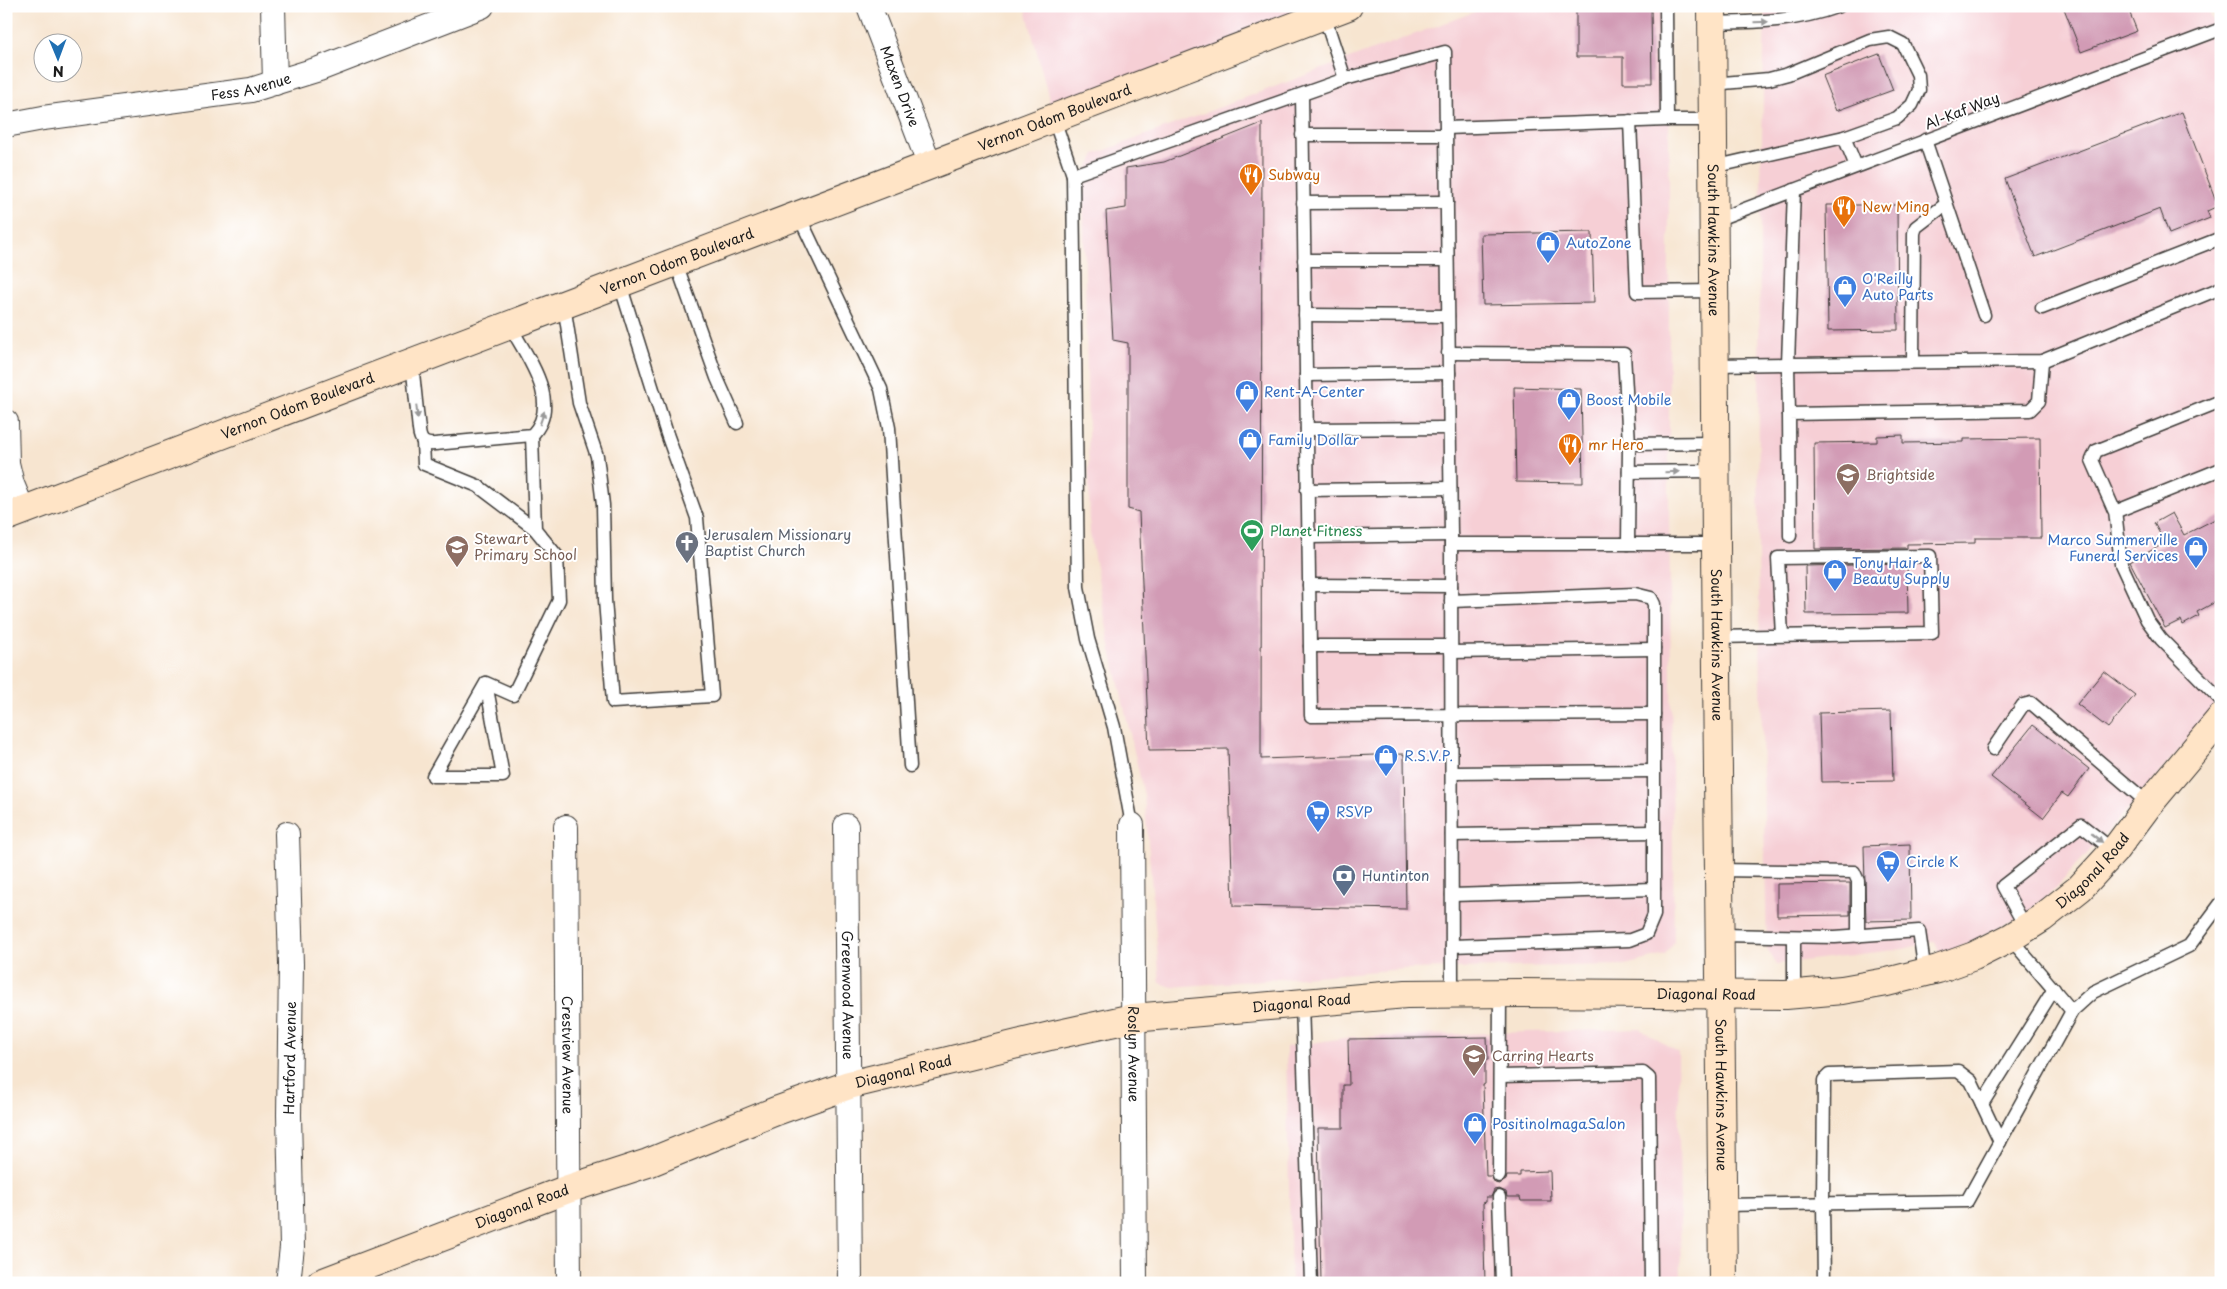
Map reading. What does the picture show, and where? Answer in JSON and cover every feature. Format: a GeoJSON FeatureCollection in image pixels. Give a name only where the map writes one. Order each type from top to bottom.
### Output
{"type":"FeatureCollection","features":[{"type":"Feature","properties":{"kind":"street"},"geometry":{"type":"LineString","coordinates":[[273,6],[275,83]]}},
{"type":"Feature","properties":{"kind":"street","name":"Fess Avenue"},"geometry":{"type":"LineString","coordinates":[[6,125],[43,118],[252,90],[319,69],[482,6]]}},
{"type":"Feature","properties":{"kind":"street","name":"Maxen Drive"},"geometry":{"type":"LineString","coordinates":[[869,6],[930,166]]}},
{"type":"Feature","properties":{"kind":"street","name":"Vernon Odom Boulevard"},"geometry":{"type":"LineString","coordinates":[[14,514],[1336,11]]}},
{"type":"Feature","properties":{"kind":"street","name":"South Hawkins Avenue"},"geometry":{"type":"LineString","coordinates":[[1712,15],[1714,544],[1723,1283]]}},
{"type":"Feature","properties":{"kind":"street"},"geometry":{"type":"LineString","coordinates":[[6,422],[7,463],[12,484],[14,514]]}},
{"type":"Feature","properties":{"kind":"street","name":"Diagonal Road"},"geometry":{"type":"LineString","coordinates":[[321,1283],[568,1189],[648,1163],[776,1111],[849,1085],[1050,1036],[1133,1018],[1406,994],[1500,993],[1721,996],[1794,994],[1842,990],[1925,973],[1974,956],[2018,933],[2080,888],[2114,851],[2149,804],[2221,718]]}},
{"type":"Feature","properties":{"kind":"street","name":"Roslyn Avenue"},"geometry":{"type":"LineString","coordinates":[[1132,825],[1135,1283]]}},
{"type":"Feature","properties":{"kind":"street","name":"Greenwood Avenue"},"geometry":{"type":"LineString","coordinates":[[846,826],[850,1283]]}},
{"type":"Feature","properties":{"kind":"street","name":"Crestview Avenue"},"geometry":{"type":"LineString","coordinates":[[566,827],[569,1001],[569,1283]]}},
{"type":"Feature","properties":{"kind":"street","name":"Hartford Avenue"},"geometry":{"type":"LineString","coordinates":[[287,834],[291,964],[289,1115],[292,1247],[288,1283]]}},
{"type":"Feature","properties":{"kind":"lane"},"geometry":{"type":"LineString","coordinates":[[1666,6],[1666,120]]}},
{"type":"Feature","properties":{"kind":"lane"},"geometry":{"type":"LineString","coordinates":[[1712,15],[1784,21],[1802,12],[1839,6]]}},
{"type":"Feature","properties":{"kind":"lane"},"geometry":{"type":"LineString","coordinates":[[1336,11],[1345,79]]}},
{"type":"Feature","properties":{"kind":"lane","name":"Al-Kaf Way"},"geometry":{"type":"LineString","coordinates":[[1713,221],[2221,29]]}},
{"type":"Feature","properties":{"kind":"lane"},"geometry":{"type":"LineString","coordinates":[[1712,84],[1769,79],[1788,74],[1870,40],[1889,37],[1903,44],[1918,75],[1919,90],[1912,105],[1897,118],[1844,137],[1713,168]]}},
{"type":"Feature","properties":{"kind":"lane"},"geometry":{"type":"LineString","coordinates":[[1073,175],[1345,79],[1444,52],[1451,540],[1452,994]]}},
{"type":"Feature","properties":{"kind":"lane"},"geometry":{"type":"LineString","coordinates":[[1302,94],[1311,716],[1654,714]]}},
{"type":"Feature","properties":{"kind":"lane"},"geometry":{"type":"LineString","coordinates":[[1054,119],[1073,175],[1078,587],[1088,639],[1114,727],[1132,825]]}},
{"type":"Feature","properties":{"kind":"lane"},"geometry":{"type":"LineString","coordinates":[[1302,135],[1446,131],[1630,121],[1712,120]]}},
{"type":"Feature","properties":{"kind":"lane"},"geometry":{"type":"LineString","coordinates":[[1630,121],[1637,292],[1714,291]]}},
{"type":"Feature","properties":{"kind":"lane"},"geometry":{"type":"LineString","coordinates":[[1844,137],[1856,166]]}},
{"type":"Feature","properties":{"kind":"lane"},"geometry":{"type":"LineString","coordinates":[[1925,140],[1984,315]]}},
{"type":"Feature","properties":{"kind":"lane"},"geometry":{"type":"LineString","coordinates":[[1790,536],[1788,364],[1794,190]]}},
{"type":"Feature","properties":{"kind":"lane"},"geometry":{"type":"LineString","coordinates":[[1303,203],[1447,202]]}},
{"type":"Feature","properties":{"kind":"lane"},"geometry":{"type":"LineString","coordinates":[[1913,362],[1914,233],[1916,227],[1946,204]]}},
{"type":"Feature","properties":{"kind":"lane"},"geometry":{"type":"LineString","coordinates":[[799,216],[881,388],[889,428],[910,766]]}},
{"type":"Feature","properties":{"kind":"lane"},"geometry":{"type":"LineString","coordinates":[[2042,308],[2221,238]]}},
{"type":"Feature","properties":{"kind":"lane"},"geometry":{"type":"LineString","coordinates":[[1304,260],[1447,260]]}},
{"type":"Feature","properties":{"kind":"lane"},"geometry":{"type":"LineString","coordinates":[[676,263],[717,378],[737,423]]}},
{"type":"Feature","properties":{"kind":"lane"},"geometry":{"type":"LineString","coordinates":[[564,305],[579,403],[597,456],[603,505],[605,600],[613,702],[712,696],[697,518],[667,434],[620,284]]}},
{"type":"Feature","properties":{"kind":"lane"},"geometry":{"type":"LineString","coordinates":[[1714,364],[2042,361],[2221,288]]}},
{"type":"Feature","properties":{"kind":"lane"},"geometry":{"type":"LineString","coordinates":[[1305,315],[1448,316]]}},
{"type":"Feature","properties":{"kind":"lane"},"geometry":{"type":"LineString","coordinates":[[510,326],[543,390],[545,409],[542,421],[532,435],[535,529]]}},
{"type":"Feature","properties":{"kind":"lane"},"geometry":{"type":"LineString","coordinates":[[1448,353],[1624,354],[1629,444],[1628,544]]}},
{"type":"Feature","properties":{"kind":"lane"},"geometry":{"type":"LineString","coordinates":[[1789,414],[2030,410],[2039,401],[2042,361]]}},
{"type":"Feature","properties":{"kind":"lane"},"geometry":{"type":"LineString","coordinates":[[412,363],[420,439],[423,442],[424,464],[478,486],[535,529],[557,556],[559,600],[513,695],[486,683]]}},
{"type":"Feature","properties":{"kind":"lane"},"geometry":{"type":"LineString","coordinates":[[1306,375],[1449,373]]}},
{"type":"Feature","properties":{"kind":"lane"},"geometry":{"type":"LineString","coordinates":[[2221,401],[2096,451],[2092,460],[2115,510],[2121,564],[2147,620],[2161,639],[2221,700]]}},
{"type":"Feature","properties":{"kind":"lane"},"geometry":{"type":"LineString","coordinates":[[1307,429],[1450,428]]}},
{"type":"Feature","properties":{"kind":"lane"},"geometry":{"type":"LineString","coordinates":[[423,442],[435,444],[532,435]]}},
{"type":"Feature","properties":{"kind":"lane"},"geometry":{"type":"LineString","coordinates":[[1629,444],[1715,443]]}},
{"type":"Feature","properties":{"kind":"lane"},"geometry":{"type":"LineString","coordinates":[[2115,510],[2221,469]]}},
{"type":"Feature","properties":{"kind":"lane"},"geometry":{"type":"LineString","coordinates":[[1628,472],[1714,471]]}},
{"type":"Feature","properties":{"kind":"lane"},"geometry":{"type":"LineString","coordinates":[[1308,490],[1450,488]]}},
{"type":"Feature","properties":{"kind":"lane"},"geometry":{"type":"LineString","coordinates":[[1308,536],[1628,544],[1714,544]]}},
{"type":"Feature","properties":{"kind":"lane"},"geometry":{"type":"LineString","coordinates":[[1715,637],[1932,634],[1930,556],[1778,558],[1782,636]]}},
{"type":"Feature","properties":{"kind":"lane"},"geometry":{"type":"LineString","coordinates":[[1309,585],[1451,586]]}},
{"type":"Feature","properties":{"kind":"lane"},"geometry":{"type":"LineString","coordinates":[[1451,601],[1644,595],[1651,598],[1654,604],[1654,915],[1646,934],[1630,940],[1452,946]]}},
{"type":"Feature","properties":{"kind":"lane"},"geometry":{"type":"LineString","coordinates":[[1310,646],[1451,649],[1654,649]]}},
{"type":"Feature","properties":{"kind":"lane"},"geometry":{"type":"LineString","coordinates":[[486,683],[503,776],[433,776],[442,759],[486,683]]}},
{"type":"Feature","properties":{"kind":"lane"},"geometry":{"type":"LineString","coordinates":[[1993,749],[2023,705],[2031,703],[2149,804]]}},
{"type":"Feature","properties":{"kind":"lane"},"geometry":{"type":"LineString","coordinates":[[1452,773],[1654,771]]}},
{"type":"Feature","properties":{"kind":"lane"},"geometry":{"type":"LineString","coordinates":[[2072,1011],[2054,989],[2018,933],[2003,886],[2081,825],[2114,851]]}},
{"type":"Feature","properties":{"kind":"lane"},"geometry":{"type":"LineString","coordinates":[[1452,835],[1654,832]]}},
{"type":"Feature","properties":{"kind":"lane"},"geometry":{"type":"LineString","coordinates":[[1719,870],[1854,872],[1858,881],[1858,936]]}},
{"type":"Feature","properties":{"kind":"lane"},"geometry":{"type":"LineString","coordinates":[[1452,895],[1654,889]]}},
{"type":"Feature","properties":{"kind":"lane"},"geometry":{"type":"LineString","coordinates":[[1722,1205],[1967,1201],[2072,1011],[2093,992],[2189,946],[2221,903]]}},
{"type":"Feature","properties":{"kind":"lane"},"geometry":{"type":"LineString","coordinates":[[1720,935],[1858,936],[1919,931],[1925,973]]}},
{"type":"Feature","properties":{"kind":"lane"},"geometry":{"type":"LineString","coordinates":[[1794,937],[1794,994]]}},
{"type":"Feature","properties":{"kind":"lane"},"geometry":{"type":"LineString","coordinates":[[1982,1104],[2054,989]]}},
{"type":"Feature","properties":{"kind":"lane"},"geometry":{"type":"LineString","coordinates":[[1500,993],[1500,1176]]}},
{"type":"Feature","properties":{"kind":"lane"},"geometry":{"type":"LineString","coordinates":[[1302,1003],[1311,1283]]}},
{"type":"Feature","properties":{"kind":"lane"},"geometry":{"type":"LineString","coordinates":[[1824,1283],[1824,1080],[1829,1075],[1958,1071],[1971,1081],[2000,1142]]}},
{"type":"Feature","properties":{"kind":"lane"},"geometry":{"type":"LineString","coordinates":[[1501,1076],[1644,1073],[1648,1078],[1651,1283]]}},
{"type":"Feature","properties":{"kind":"lane"},"geometry":{"type":"LineString","coordinates":[[1499,1197],[1502,1283]]}},
{"type":"Feature","properties":{"kind":"shaded area"},"geometry":{"type":"Polygon","coordinates":[[[1025,6],[1348,6],[1054,119],[1025,6]]]}},
{"type":"Feature","properties":{"kind":"shaded area"},"geometry":{"type":"Polygon","coordinates":[[[1490,6],[1669,6],[1669,505],[1674,942],[1665,955],[1625,965],[1404,969],[1172,987],[1160,983],[1144,795],[1109,641],[1090,534],[1083,178],[1095,154],[1490,6]]]}},
{"type":"Feature","properties":{"kind":"shaded area"},"geometry":{"type":"Polygon","coordinates":[[[1765,6],[2207,6],[2211,18],[2221,30],[2221,706],[2209,716],[2055,889],[2030,912],[1941,957],[1935,941],[1903,949],[1777,964],[1767,950],[1758,555],[1760,227],[1765,6]]]}},
{"type":"Feature","properties":{"kind":"shaded area"},"geometry":{"type":"Polygon","coordinates":[[[1640,1029],[1678,1052],[1681,1283],[1291,1283],[1286,1047],[1350,1037],[1640,1029]]]}},
{"type":"Feature","properties":{"kind":"building"},"geometry":{"type":"Polygon","coordinates":[[[1576,6],[1651,6],[1652,83],[1623,83],[1623,57],[1576,57],[1576,6]]]}},
{"type":"Feature","properties":{"kind":"building"},"geometry":{"type":"Polygon","coordinates":[[[2063,6],[2127,6],[2137,31],[2081,52],[2063,6]]]}},
{"type":"Feature","properties":{"kind":"building"},"geometry":{"type":"Polygon","coordinates":[[[1879,54],[1893,90],[1836,111],[1822,76],[1879,54]]]}},
{"type":"Feature","properties":{"kind":"building"},"geometry":{"type":"Polygon","coordinates":[[[2182,112],[2218,206],[2207,211],[2210,218],[2169,234],[2160,209],[2035,257],[2005,179],[2182,112]]]}},
{"type":"Feature","properties":{"kind":"building"},"geometry":{"type":"Polygon","coordinates":[[[1262,123],[1261,759],[1404,754],[1406,909],[1233,906],[1228,749],[1149,750],[1139,512],[1128,509],[1128,343],[1113,340],[1106,211],[1126,208],[1126,168],[1164,162],[1262,123]]]}},
{"type":"Feature","properties":{"kind":"building"},"geometry":{"type":"Polygon","coordinates":[[[1826,205],[1897,205],[1898,330],[1828,331],[1826,205]]]}},
{"type":"Feature","properties":{"kind":"building"},"geometry":{"type":"Polygon","coordinates":[[[1592,232],[1594,303],[1483,305],[1481,234],[1592,232]]]}},
{"type":"Feature","properties":{"kind":"building"},"geometry":{"type":"Polygon","coordinates":[[[1514,387],[1581,389],[1583,483],[1516,482],[1514,387]]]}},
{"type":"Feature","properties":{"kind":"building"},"geometry":{"type":"Polygon","coordinates":[[[1903,435],[1903,443],[1964,442],[1964,439],[2040,438],[2041,538],[1975,538],[1975,543],[1907,544],[1907,548],[1815,549],[1814,443],[1877,442],[1877,436],[1903,435]]]}},
{"type":"Feature","properties":{"kind":"building"},"geometry":{"type":"Polygon","coordinates":[[[2172,513],[2184,535],[2221,516],[2221,599],[2197,612],[2199,616],[2183,625],[2181,620],[2165,628],[2130,562],[2165,543],[2154,523],[2172,513]]]}},
{"type":"Feature","properties":{"kind":"building"},"geometry":{"type":"Polygon","coordinates":[[[1907,564],[1908,613],[1806,614],[1805,566],[1907,564]]]}},
{"type":"Feature","properties":{"kind":"building"},"geometry":{"type":"Polygon","coordinates":[[[2104,671],[2135,695],[2108,728],[2077,704],[2104,671]]]}},
{"type":"Feature","properties":{"kind":"building"},"geometry":{"type":"Polygon","coordinates":[[[1891,711],[1893,781],[1821,782],[1819,713],[1891,711]]]}},
{"type":"Feature","properties":{"kind":"building"},"geometry":{"type":"Polygon","coordinates":[[[2033,725],[2089,769],[2068,797],[2062,793],[2043,818],[1991,777],[2033,725]]]}},
{"type":"Feature","properties":{"kind":"building","name":"Circle K"},"geometry":{"type":"Polygon","coordinates":[[[1910,844],[1911,920],[1866,921],[1864,846],[1910,844]]]}},
{"type":"Feature","properties":{"kind":"building"},"geometry":{"type":"Polygon","coordinates":[[[1850,883],[1850,915],[1777,916],[1777,884],[1850,883]]]}},
{"type":"Feature","properties":{"kind":"building"},"geometry":{"type":"Polygon","coordinates":[[[1487,1037],[1488,1060],[1485,1060],[1485,1084],[1483,1085],[1486,1176],[1491,1176],[1495,1183],[1499,1184],[1506,1180],[1507,1176],[1520,1176],[1520,1172],[1550,1171],[1551,1201],[1521,1201],[1520,1197],[1507,1197],[1506,1192],[1499,1189],[1494,1190],[1491,1197],[1486,1197],[1486,1202],[1483,1203],[1485,1283],[1321,1283],[1318,1128],[1343,1128],[1343,1085],[1349,1085],[1348,1039],[1487,1037]]]}},
{"type":"Feature","properties":{"kind":"place","name":"Subway"},"geometry":{"type":"Point","coordinates":[1251,196]}},
{"type":"Feature","properties":{"kind":"place","name":"New Ming"},"geometry":{"type":"Point","coordinates":[1844,228]}},
{"type":"Feature","properties":{"kind":"place","name":"AutoZone"},"geometry":{"type":"Point","coordinates":[1548,264]}},
{"type":"Feature","properties":{"kind":"place","name":"O'Reilly Auto Parts"},"geometry":{"type":"Point","coordinates":[1845,308]}},
{"type":"Feature","properties":{"kind":"place","name":"Rent-A-Center"},"geometry":{"type":"Point","coordinates":[1247,413]}},
{"type":"Feature","properties":{"kind":"place","name":"Boost Mobile"},"geometry":{"type":"Point","coordinates":[1569,421]}},
{"type":"Feature","properties":{"kind":"place","name":"Family Dollar"},"geometry":{"type":"Point","coordinates":[1250,461]}},
{"type":"Feature","properties":{"kind":"place","name":"mr Hero"},"geometry":{"type":"Point","coordinates":[1570,466]}},
{"type":"Feature","properties":{"kind":"place","name":"Brightside"},"geometry":{"type":"Point","coordinates":[1848,496]}},
{"type":"Feature","properties":{"kind":"place","name":"Planet Fitness"},"geometry":{"type":"Point","coordinates":[1252,552]}},
{"type":"Feature","properties":{"kind":"place","name":"Jerusalem Missionary Baptist Church"},"geometry":{"type":"Point","coordinates":[687,564]}},
{"type":"Feature","properties":{"kind":"place","name":"Stewart Primary School"},"geometry":{"type":"Point","coordinates":[457,568]}},
{"type":"Feature","properties":{"kind":"place","name":"Marco Summerville Funeral Services"},"geometry":{"type":"Point","coordinates":[2196,569]}},
{"type":"Feature","properties":{"kind":"place","name":"Tony Hair & Beauty Supply"},"geometry":{"type":"Point","coordinates":[1835,592]}},
{"type":"Feature","properties":{"kind":"place","name":"R.S.V.P."},"geometry":{"type":"Point","coordinates":[1386,777]}},
{"type":"Feature","properties":{"kind":"place","name":"RSVP"},"geometry":{"type":"Point","coordinates":[1318,833]}},
{"type":"Feature","properties":{"kind":"place","name":"Circle K"},"geometry":{"type":"Point","coordinates":[1888,883]}},
{"type":"Feature","properties":{"kind":"place","name":"Huntinton"},"geometry":{"type":"Point","coordinates":[1344,897]}},
{"type":"Feature","properties":{"kind":"place","name":"Carring Hearts"},"geometry":{"type":"Point","coordinates":[1474,1077]}},
{"type":"Feature","properties":{"kind":"place","name":"PositinoImagaSalon"},"geometry":{"type":"Point","coordinates":[1475,1145]}}]}
